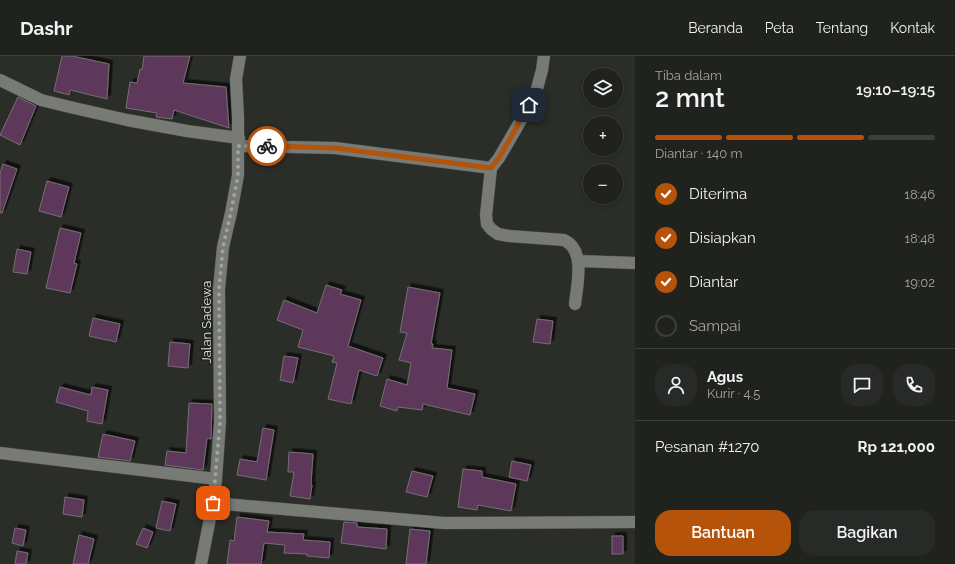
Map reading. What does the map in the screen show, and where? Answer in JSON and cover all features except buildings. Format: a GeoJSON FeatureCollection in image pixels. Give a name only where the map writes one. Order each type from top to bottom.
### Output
{"type":"FeatureCollection","features":[{"type":"Feature","properties":{"kind":"street","name":"Jalan Sadewa"},"geometry":{"type":"LineString","coordinates":[[201,564],[224,504],[216,479],[220,422],[219,289],[223,247],[246,144],[236,79],[240,56]]}},
{"type":"Feature","properties":{"kind":"street"},"geometry":{"type":"LineString","coordinates":[[544,56],[535,96],[499,158],[491,168],[486,215],[491,229],[498,234],[564,240],[570,243],[574,248],[579,262],[576,304]]}},
{"type":"Feature","properties":{"kind":"street"},"geometry":{"type":"LineString","coordinates":[[0,80],[41,100],[246,144],[335,148],[491,168]]}},
{"type":"Feature","properties":{"kind":"street"},"geometry":{"type":"LineString","coordinates":[[579,262],[635,263]]}},
{"type":"Feature","properties":{"kind":"street"},"geometry":{"type":"LineString","coordinates":[[0,453],[216,479]]}},
{"type":"Feature","properties":{"kind":"street"},"geometry":{"type":"LineString","coordinates":[[224,504],[444,523],[635,522]]}},
{"type":"Feature","properties":{"kind":"way so far"},"geometry":{"type":"LineString","coordinates":[[213,503],[220,422],[219,289],[223,247],[238,175],[238,146],[267,146]]}},
{"type":"Feature","properties":{"kind":"route"},"geometry":{"type":"LineString","coordinates":[[267,146],[335,148],[491,168],[499,158],[529,105]]}}]}
